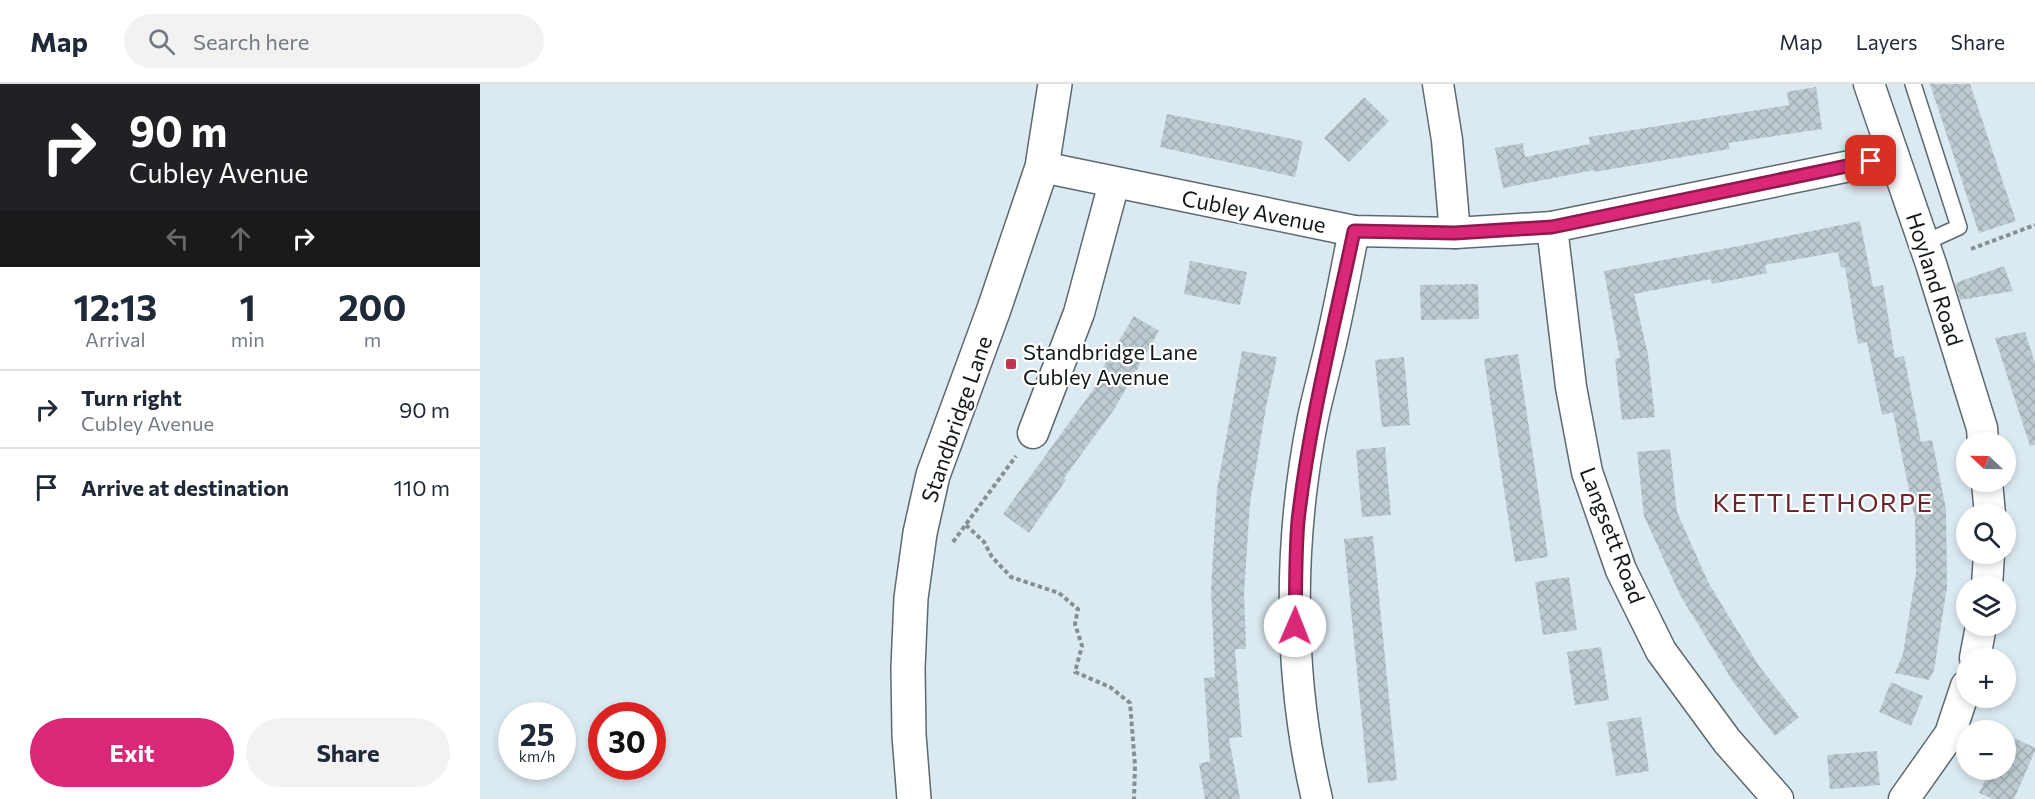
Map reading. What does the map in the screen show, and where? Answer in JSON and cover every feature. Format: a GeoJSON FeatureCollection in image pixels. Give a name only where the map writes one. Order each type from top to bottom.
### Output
{"type":"FeatureCollection","features":[{"type":"Feature","properties":{"kind":"street","name":"Standbridge Lane"},"geometry":{"type":"LineString","coordinates":[[914,799],[909,735],[908,668],[911,598],[920,533],[933,475],[994,309],[1042,167],[1055,84]]}},
{"type":"Feature","properties":{"kind":"street"},"geometry":{"type":"LineString","coordinates":[[1438,84],[1447,140],[1455,233]]}},
{"type":"Feature","properties":{"kind":"street","name":"Hoyland Road"},"geometry":{"type":"LineString","coordinates":[[1869,84],[1928,253],[1982,432]]}},
{"type":"Feature","properties":{"kind":"street","name":"Cubley Avenue"},"geometry":{"type":"LineString","coordinates":[[1042,167],[1354,231],[1455,233],[1552,227],[1894,157]]}},
{"type":"Feature","properties":{"kind":"street"},"geometry":{"type":"LineString","coordinates":[[1034,433],[1068,308],[1114,183]]}},
{"type":"Feature","properties":{"kind":"street","name":"Langsett Road"},"geometry":{"type":"LineString","coordinates":[[1552,227],[1571,387],[1587,472],[1621,570],[1661,651],[1727,741],[1778,799]]}},
{"type":"Feature","properties":{"kind":"street"},"geometry":{"type":"LineString","coordinates":[[1317,799],[1307,758],[1295,646],[1298,523],[1313,419],[1354,231]]}},
{"type":"Feature","properties":{"kind":"street"},"geometry":{"type":"LineString","coordinates":[[1905,799],[1950,734],[1959,708]]}},
{"type":"Feature","properties":{"kind":"lane"},"geometry":{"type":"LineString","coordinates":[[1913,84],[1959,226],[1928,253]]}},
{"type":"Feature","properties":{"kind":"path"},"geometry":{"type":"LineString","coordinates":[[1928,253],[2035,225]]}},
{"type":"Feature","properties":{"kind":"path"},"geometry":{"type":"LineString","coordinates":[[952,543],[1034,433]]}},
{"type":"Feature","properties":{"kind":"path"},"geometry":{"type":"LineString","coordinates":[[966,525],[984,542],[992,557],[1011,578],[1059,593],[1078,609],[1075,624],[1082,646],[1075,672],[1110,687],[1130,703],[1135,765],[1134,799]]}},
{"type":"Feature","properties":{"kind":"building"},"geometry":{"type":"Polygon","coordinates":[[[1930,84],[1970,84],[2016,221],[1979,233],[1930,84]]]}},
{"type":"Feature","properties":{"kind":"building"},"geometry":{"type":"Polygon","coordinates":[[[1816,87],[1822,129],[1728,143],[1730,149],[1594,172],[1594,170],[1503,188],[1495,148],[1523,143],[1525,157],[1590,144],[1589,137],[1789,105],[1787,92],[1816,87]]]}},
{"type":"Feature","properties":{"kind":"building"},"geometry":{"type":"Polygon","coordinates":[[[1364,97],[1389,121],[1349,162],[1324,138],[1364,97]]]}},
{"type":"Feature","properties":{"kind":"building"},"geometry":{"type":"Polygon","coordinates":[[[1167,114],[1303,141],[1295,177],[1160,147],[1167,114]]]}},
{"type":"Feature","properties":{"kind":"building"},"geometry":{"type":"Polygon","coordinates":[[[1860,221],[1873,287],[1883,285],[1895,358],[1904,356],[1921,442],[1932,440],[1946,509],[1947,587],[1934,670],[1929,680],[1895,673],[1903,654],[1916,572],[1915,519],[1893,412],[1882,415],[1867,342],[1858,344],[1845,267],[1841,268],[1838,252],[1765,265],[1767,273],[1712,284],[1711,279],[1634,294],[1648,355],[1655,417],[1622,420],[1615,359],[1620,358],[1604,271],[1860,221]]]}},
{"type":"Feature","properties":{"kind":"building"},"geometry":{"type":"Polygon","coordinates":[[[1190,261],[1247,272],[1240,305],[1184,294],[1190,261]]]}},
{"type":"Feature","properties":{"kind":"building"},"geometry":{"type":"Polygon","coordinates":[[[2004,266],[2013,291],[1960,300],[1955,283],[2004,266]]]}},
{"type":"Feature","properties":{"kind":"building"},"geometry":{"type":"Polygon","coordinates":[[[1478,284],[1479,319],[1421,320],[1420,285],[1478,284]]]}},
{"type":"Feature","properties":{"kind":"building"},"geometry":{"type":"Polygon","coordinates":[[[1134,316],[1159,331],[1115,408],[1064,478],[1066,480],[1029,533],[1003,514],[1106,372],[1102,369],[1134,316]]]}},
{"type":"Feature","properties":{"kind":"building"},"geometry":{"type":"Polygon","coordinates":[[[2025,332],[2035,363],[2035,445],[2030,446],[1995,338],[2025,332]]]}},
{"type":"Feature","properties":{"kind":"building"},"geometry":{"type":"Polygon","coordinates":[[[1242,351],[1277,357],[1250,503],[1244,593],[1246,649],[1235,649],[1242,737],[1229,738],[1240,799],[1205,799],[1199,764],[1210,761],[1204,678],[1215,677],[1211,590],[1217,489],[1242,351]]]}},
{"type":"Feature","properties":{"kind":"building"},"geometry":{"type":"Polygon","coordinates":[[[1518,354],[1548,557],[1515,562],[1484,359],[1518,354]]]}},
{"type":"Feature","properties":{"kind":"building"},"geometry":{"type":"Polygon","coordinates":[[[1404,357],[1410,425],[1382,427],[1375,360],[1404,357]]]}},
{"type":"Feature","properties":{"kind":"building"},"geometry":{"type":"Polygon","coordinates":[[[1385,447],[1391,515],[1362,517],[1356,450],[1385,447]]]}},
{"type":"Feature","properties":{"kind":"building"},"geometry":{"type":"Polygon","coordinates":[[[1670,449],[1677,512],[1708,582],[1759,666],[1799,717],[1775,736],[1734,683],[1680,595],[1644,516],[1637,452],[1670,449]]]}},
{"type":"Feature","properties":{"kind":"building"},"geometry":{"type":"Polygon","coordinates":[[[1373,536],[1397,780],[1368,783],[1344,539],[1373,536]]]}},
{"type":"Feature","properties":{"kind":"building"},"geometry":{"type":"Polygon","coordinates":[[[1569,577],[1577,630],[1543,635],[1535,582],[1569,577]]]}},
{"type":"Feature","properties":{"kind":"building"},"geometry":{"type":"Polygon","coordinates":[[[1601,647],[1609,700],[1575,705],[1567,652],[1601,647]]]}},
{"type":"Feature","properties":{"kind":"building"},"geometry":{"type":"Polygon","coordinates":[[[1891,682],[1923,696],[1911,726],[1879,712],[1891,682]]]}},
{"type":"Feature","properties":{"kind":"building"},"geometry":{"type":"Polygon","coordinates":[[[1641,717],[1649,771],[1616,776],[1607,722],[1641,717]]]}},
{"type":"Feature","properties":{"kind":"building"},"geometry":{"type":"Polygon","coordinates":[[[2016,739],[2035,748],[2014,799],[1993,799],[1979,793],[1985,780],[2016,780],[2016,739]]]}},
{"type":"Feature","properties":{"kind":"building"},"geometry":{"type":"Polygon","coordinates":[[[1877,751],[1880,785],[1830,789],[1827,755],[1877,751]]]}},
{"type":"Feature","properties":{"kind":"place","name":"Standbridge Lane Cubley Avenue"},"geometry":{"type":"Point","coordinates":[1011,364]}},
{"type":"Feature","properties":{"kind":"district","name":"KETTLETHORPE"},"geometry":{"type":"Point","coordinates":[1823,501]}},
{"type":"Feature","properties":{"kind":"route"},"geometry":{"type":"LineString","coordinates":[[1295,626],[1298,523],[1313,419],[1354,231],[1455,233],[1552,227],[1871,161]]}}]}
